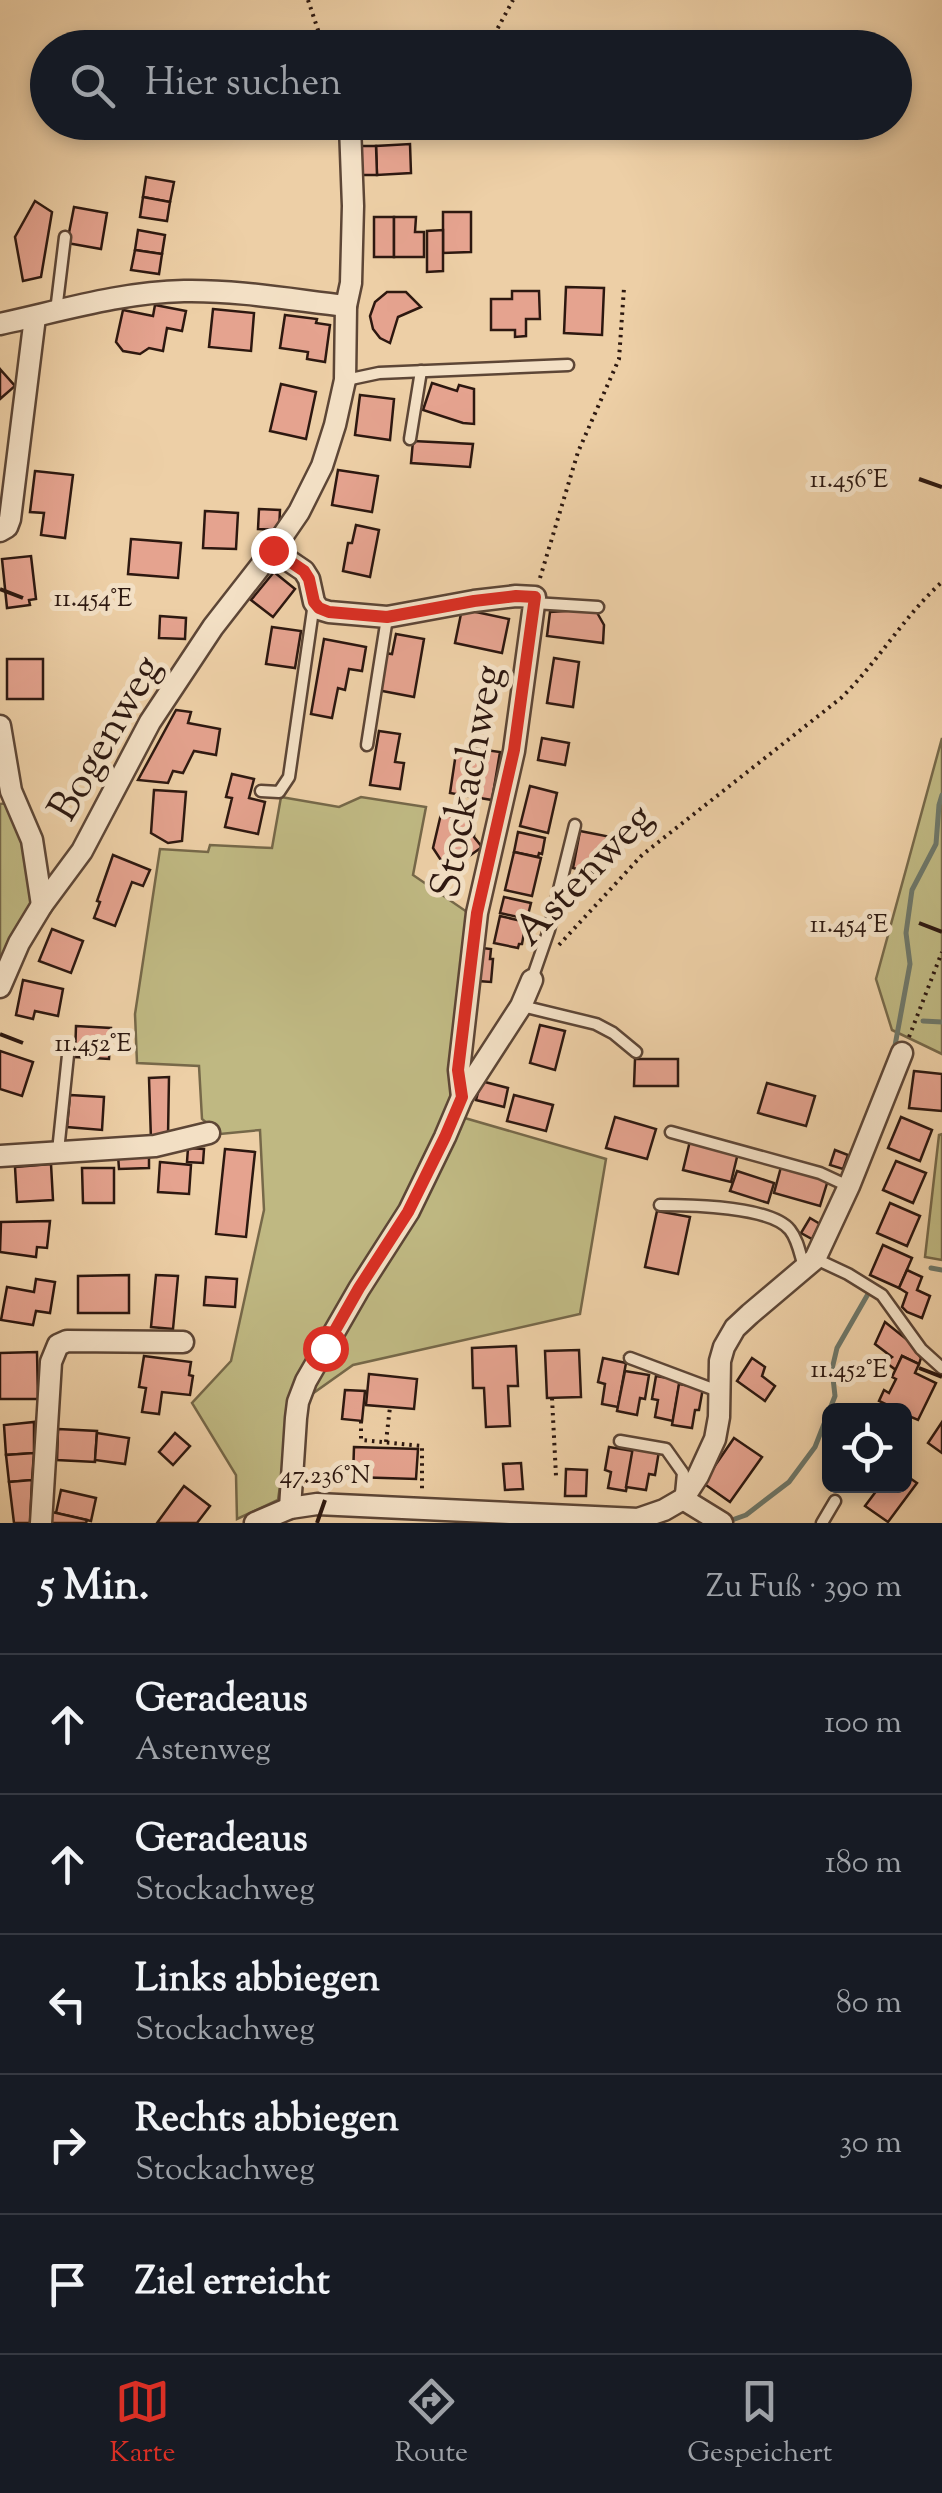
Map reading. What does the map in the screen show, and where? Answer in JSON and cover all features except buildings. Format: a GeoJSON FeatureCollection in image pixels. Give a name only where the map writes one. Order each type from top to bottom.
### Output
{"type":"FeatureCollection","features":[{"type":"Feature","properties":{"kind":"street","name":"Bogenweg"},"geometry":{"type":"LineString","coordinates":[[0,987],[13,954],[42,905],[82,851],[144,732],[213,627],[299,512],[322,466],[345,380],[346,306],[352,284],[351,140]]}},
{"type":"Feature","properties":{"kind":"street"},"geometry":{"type":"LineString","coordinates":[[0,324],[180,290],[346,306]]}},
{"type":"Feature","properties":{"kind":"street"},"geometry":{"type":"LineString","coordinates":[[0,530],[7,527],[10,519],[45,314]]}},
{"type":"Feature","properties":{"kind":"street"},"geometry":{"type":"LineString","coordinates":[[273,550],[307,574],[314,602]]}},
{"type":"Feature","properties":{"kind":"street","name":"Stockachweg"},"geometry":{"type":"LineString","coordinates":[[314,602],[329,612],[387,617],[516,596],[535,600],[514,750],[477,913],[458,1070],[462,1097]]}},
{"type":"Feature","properties":{"kind":"street"},"geometry":{"type":"LineString","coordinates":[[0,726],[11,791],[32,840],[42,905]]}},
{"type":"Feature","properties":{"kind":"street","name":"Astenweg"},"geometry":{"type":"LineString","coordinates":[[290,1508],[298,1402],[306,1381],[408,1212],[462,1097],[520,1006],[532,980]]}},
{"type":"Feature","properties":{"kind":"street"},"geometry":{"type":"LineString","coordinates":[[255,1523],[290,1508],[324,1504],[638,1521],[683,1499],[715,1439],[721,1353],[729,1337],[750,1314],[810,1263],[849,1186],[902,1053]]}},
{"type":"Feature","properties":{"kind":"street"},"geometry":{"type":"LineString","coordinates":[[0,1156],[156,1146],[209,1134]]}},
{"type":"Feature","properties":{"kind":"street"},"geometry":{"type":"LineString","coordinates":[[41,1523],[51,1362],[58,1345],[67,1341],[183,1342]]}},
{"type":"Feature","properties":{"kind":"street"},"geometry":{"type":"LineString","coordinates":[[683,1499],[722,1523]]}},
{"type":"Feature","properties":{"kind":"street"},"geometry":{"type":"LineString","coordinates":[[381,1508],[399,1523]]}},
{"type":"Feature","properties":{"kind":"lane"},"geometry":{"type":"LineString","coordinates":[[45,314],[65,237]]}},
{"type":"Feature","properties":{"kind":"lane"},"geometry":{"type":"LineString","coordinates":[[345,380],[372,374],[568,365]]}},
{"type":"Feature","properties":{"kind":"lane"},"geometry":{"type":"LineString","coordinates":[[410,439],[421,371]]}},
{"type":"Feature","properties":{"kind":"lane"},"geometry":{"type":"LineString","coordinates":[[535,600],[598,607]]}},
{"type":"Feature","properties":{"kind":"lane"},"geometry":{"type":"LineString","coordinates":[[261,792],[279,792],[289,777],[314,602]]}},
{"type":"Feature","properties":{"kind":"lane"},"geometry":{"type":"LineString","coordinates":[[367,745],[387,617]]}},
{"type":"Feature","properties":{"kind":"lane"},"geometry":{"type":"LineString","coordinates":[[532,980],[575,824]]}},
{"type":"Feature","properties":{"kind":"lane"},"geometry":{"type":"LineString","coordinates":[[520,1006],[596,1024],[614,1032],[636,1052]]}},
{"type":"Feature","properties":{"kind":"lane"},"geometry":{"type":"LineString","coordinates":[[58,1152],[68,1056]]}},
{"type":"Feature","properties":{"kind":"lane"},"geometry":{"type":"LineString","coordinates":[[671,1132],[820,1174],[849,1186]]}},
{"type":"Feature","properties":{"kind":"lane"},"geometry":{"type":"LineString","coordinates":[[660,1205],[700,1204],[772,1218],[788,1227],[810,1263],[878,1292],[921,1349],[942,1368]]}},
{"type":"Feature","properties":{"kind":"lane"},"geometry":{"type":"LineString","coordinates":[[630,1358],[719,1392]]}},
{"type":"Feature","properties":{"kind":"lane"},"geometry":{"type":"LineString","coordinates":[[620,1441],[666,1449],[683,1473],[683,1499]]}},
{"type":"Feature","properties":{"kind":"lane"},"geometry":{"type":"LineString","coordinates":[[822,1523],[835,1501]]}},
{"type":"Feature","properties":{"kind":"path"},"geometry":{"type":"LineString","coordinates":[[308,0],[318,30]]}},
{"type":"Feature","properties":{"kind":"path"},"geometry":{"type":"LineString","coordinates":[[496,30],[513,0]]}},
{"type":"Feature","properties":{"kind":"path"},"geometry":{"type":"LineString","coordinates":[[535,600],[578,452],[619,359],[624,288]]}},
{"type":"Feature","properties":{"kind":"path","name":"Astenweg"},"geometry":{"type":"LineString","coordinates":[[557,948],[642,855],[860,679],[942,582]]}},
{"type":"Feature","properties":{"kind":"path"},"geometry":{"type":"LineString","coordinates":[[902,1053],[942,952]]}},
{"type":"Feature","properties":{"kind":"path"},"geometry":{"type":"LineString","coordinates":[[552,1398],[556,1476]]}},
{"type":"Feature","properties":{"kind":"path"},"geometry":{"type":"LineString","coordinates":[[386,1443],[390,1407]]}},
{"type":"Feature","properties":{"kind":"path"},"geometry":{"type":"LineString","coordinates":[[361,1421],[360,1440],[422,1446],[422,1509]]}},
{"type":"Feature","properties":{"kind":"shaded area"},"geometry":{"type":"Polygon","coordinates":[[[942,738],[942,1054],[892,1030],[876,979],[942,738]]]}},
{"type":"Feature","properties":{"kind":"shaded area"},"geometry":{"type":"Polygon","coordinates":[[[281,797],[339,807],[361,797],[426,807],[413,875],[470,914],[451,1114],[606,1159],[580,1314],[353,1365],[291,1409],[278,1500],[237,1519],[236,1475],[192,1403],[231,1361],[264,1210],[260,1130],[220,1134],[202,1119],[199,1066],[137,1063],[135,1014],[160,849],[208,852],[210,845],[272,848],[281,797]]]}},
{"type":"Feature","properties":{"kind":"shaded area"},"geometry":{"type":"Polygon","coordinates":[[[8,803],[27,838],[33,905],[0,961],[0,804],[8,803]]]}},
{"type":"Feature","properties":{"kind":"shaded area"},"geometry":{"type":"Polygon","coordinates":[[[942,1134],[942,1260],[925,1257],[942,1134]]]}},
{"type":"Feature","properties":{"kind":"waterway"},"geometry":{"type":"LineString","coordinates":[[894,1051],[910,964],[906,933],[912,890],[936,844],[942,795]]}},
{"type":"Feature","properties":{"kind":"waterway"},"geometry":{"type":"LineString","coordinates":[[923,1021],[942,1022]]}},
{"type":"Feature","properties":{"kind":"waterway"},"geometry":{"type":"LineString","coordinates":[[931,1268],[942,1270]]}},
{"type":"Feature","properties":{"kind":"waterway"},"geometry":{"type":"LineString","coordinates":[[729,1521],[746,1515],[789,1482],[815,1447],[835,1396],[832,1369],[837,1348],[868,1294]]}},
{"type":"Feature","properties":{"kind":"route"},"geometry":{"type":"LineString","coordinates":[[273,550],[307,574],[314,602],[323,611],[387,617],[474,601],[535,597],[514,750],[477,913],[458,1070],[462,1097],[408,1212],[325,1348]]}}]}
